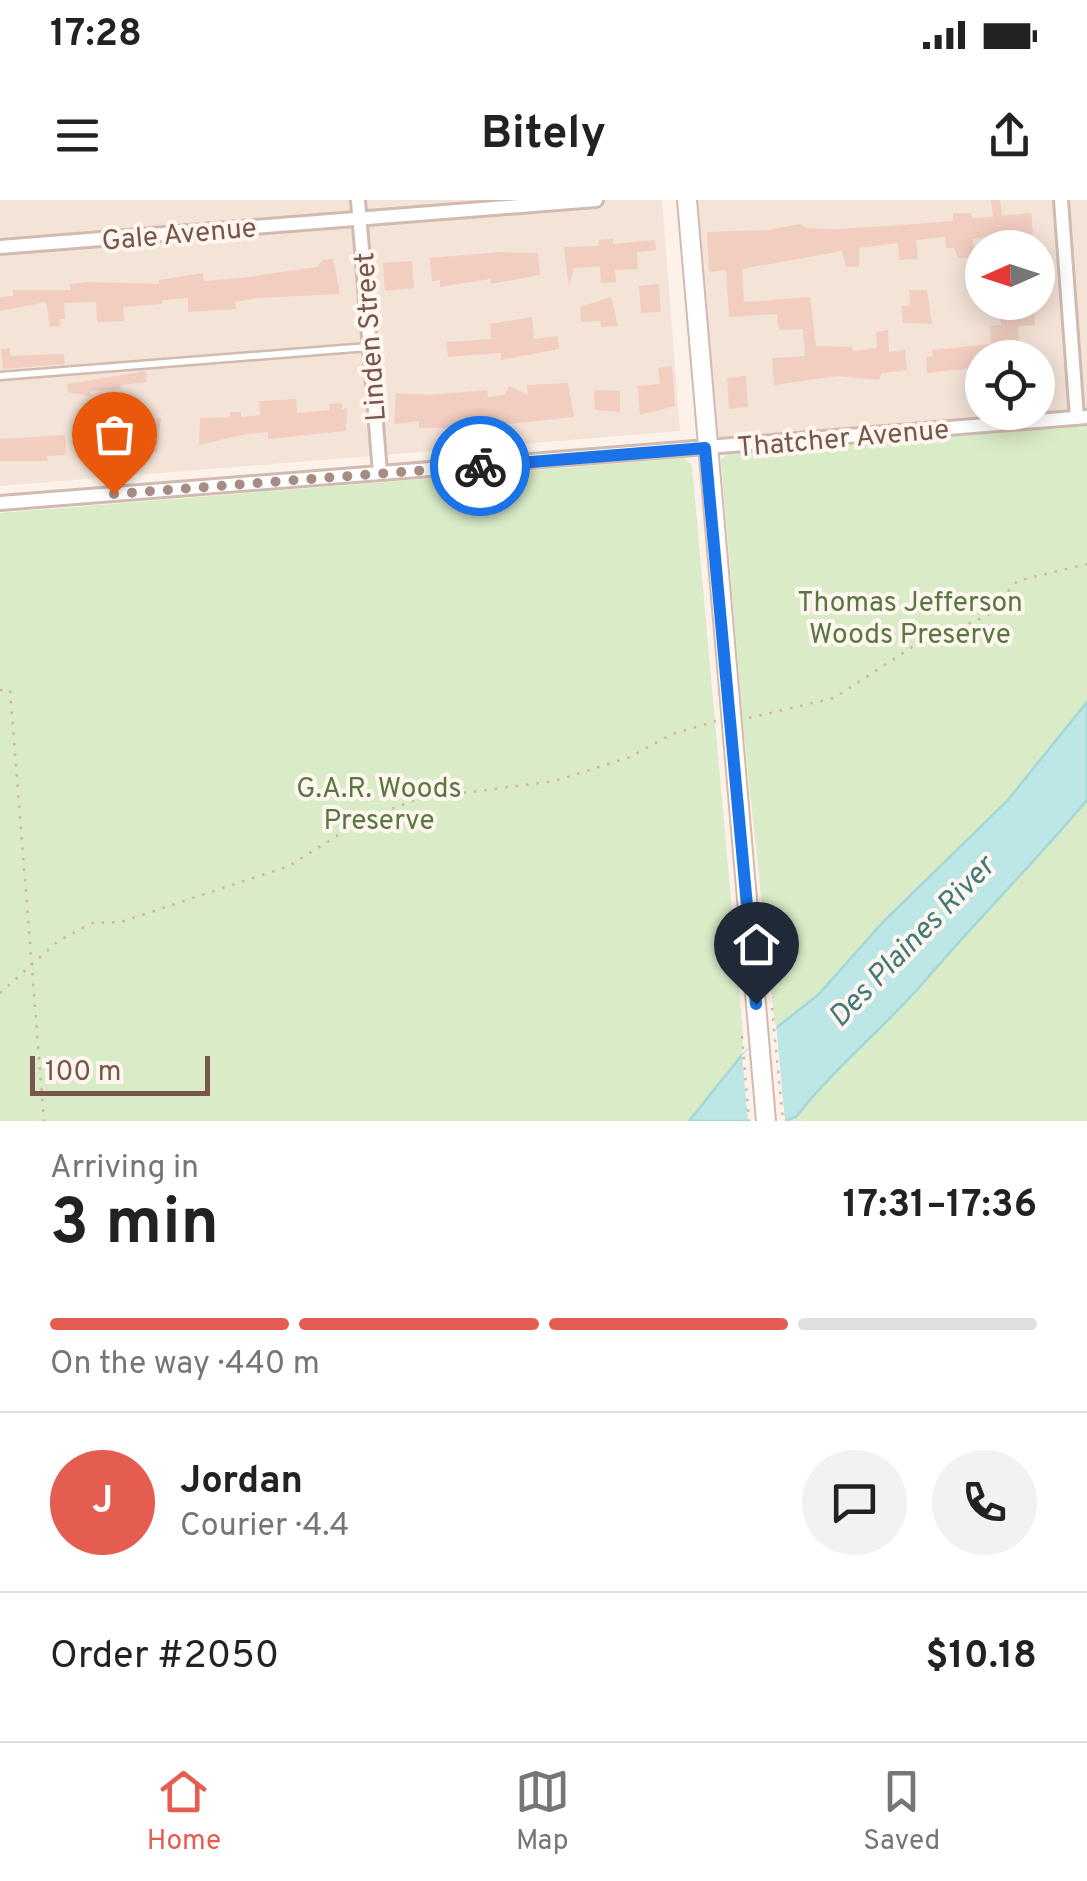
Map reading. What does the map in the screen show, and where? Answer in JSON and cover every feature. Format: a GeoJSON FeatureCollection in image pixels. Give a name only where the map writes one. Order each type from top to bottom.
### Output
{"type":"FeatureCollection","features":[{"type":"Feature","properties":{"kind":"street","name":"Linden Street"},"geometry":{"type":"LineString","coordinates":[[358,200],[380,473]]}},
{"type":"Feature","properties":{"kind":"street","name":"Gale Avenue"},"geometry":{"type":"LineString","coordinates":[[0,247],[596,200]]}},
{"type":"Feature","properties":{"kind":"street"},"geometry":{"type":"LineString","coordinates":[[687,200],[750,1038],[766,1121]]}},
{"type":"Feature","properties":{"kind":"street"},"geometry":{"type":"LineString","coordinates":[[1061,200],[1082,418]]}},
{"type":"Feature","properties":{"kind":"street","name":"Thatcher Avenue"},"geometry":{"type":"LineString","coordinates":[[0,504],[1082,418]]}},
{"type":"Feature","properties":{"kind":"lane"},"geometry":{"type":"LineString","coordinates":[[0,376],[370,347]]}},
{"type":"Feature","properties":{"kind":"path"},"geometry":{"type":"LineString","coordinates":[[742,718],[834,698],[912,647],[987,616],[1017,581],[1087,564]]}},
{"type":"Feature","properties":{"kind":"path"},"geometry":{"type":"LineString","coordinates":[[0,690],[10,690],[44,1121]]}},
{"type":"Feature","properties":{"kind":"path"},"geometry":{"type":"LineString","coordinates":[[0,993],[58,941],[92,923],[121,922],[145,910],[217,893],[289,866],[358,822],[418,799],[555,781],[630,757],[672,734],[716,721]]}},
{"type":"Feature","properties":{"kind":"path"},"geometry":{"type":"LineString","coordinates":[[772,1008],[783,1121]]}},
{"type":"Feature","properties":{"kind":"path"},"geometry":{"type":"LineString","coordinates":[[749,1121],[743,1054],[750,1038]]}},
{"type":"Feature","properties":{"kind":"shaded area"},"geometry":{"type":"Polygon","coordinates":[[[0,200],[662,200],[680,431],[0,486],[0,200]]]}},
{"type":"Feature","properties":{"kind":"shaded area"},"geometry":{"type":"Polygon","coordinates":[[[696,200],[1087,200],[1087,410],[1055,412],[1055,340],[965,340],[965,419],[720,438],[715,432],[696,200]]]}},
{"type":"Feature","properties":{"kind":"green space","name":"Thomas Jefferson Woods Preserve"},"geometry":{"type":"Polygon","coordinates":[[[1087,426],[1087,1121],[785,1121],[743,725],[721,459],[730,453],[1087,426]]]}},
{"type":"Feature","properties":{"kind":"green space","name":"G.A.R. Woods Preserve"},"geometry":{"type":"Polygon","coordinates":[[[684,458],[692,465],[743,1034],[742,1055],[689,1121],[0,1121],[0,513],[684,458]]]}},
{"type":"Feature","properties":{"kind":"water","name":"Des Plaines River"},"geometry":{"type":"Polygon","coordinates":[[[1087,702],[1087,800],[908,1000],[796,1117],[784,1121],[689,1121],[742,1055],[819,994],[881,924],[1007,801],[1087,702]]]}},
{"type":"Feature","properties":{"kind":"pier"},"geometry":{"type":"Polygon","coordinates":[[[776,1023],[785,1121],[748,1121],[742,1055],[776,1023]]]}},
{"type":"Feature","properties":{"kind":"building"},"geometry":{"type":"Polygon","coordinates":[[[991,200],[1000,200],[1002,216],[1031,213],[1033,230],[965,230],[965,258],[958,258],[954,248],[946,248],[945,237],[916,240],[918,259],[899,260],[898,243],[859,248],[859,267],[846,267],[842,251],[742,269],[744,302],[810,297],[816,346],[852,347],[853,351],[877,348],[876,332],[888,330],[889,352],[905,350],[907,370],[882,373],[879,380],[838,376],[774,385],[772,358],[805,356],[803,329],[779,330],[777,314],[729,317],[726,270],[709,272],[707,232],[768,230],[801,224],[806,228],[835,229],[890,226],[953,221],[953,213],[971,213],[972,218],[993,217],[991,200]]]}},
{"type":"Feature","properties":{"kind":"building"},"geometry":{"type":"Polygon","coordinates":[[[613,239],[613,244],[655,240],[656,250],[637,252],[638,269],[615,270],[616,282],[601,283],[600,267],[574,268],[569,287],[564,247],[599,246],[599,240],[613,239]]]}},
{"type":"Feature","properties":{"kind":"building"},"geometry":{"type":"Polygon","coordinates":[[[538,253],[540,275],[491,284],[490,279],[440,287],[440,280],[432,281],[430,258],[538,253]]]}},
{"type":"Feature","properties":{"kind":"building"},"geometry":{"type":"Polygon","coordinates":[[[333,259],[340,294],[258,298],[235,302],[236,309],[188,312],[188,298],[162,300],[162,304],[123,307],[124,321],[97,322],[96,302],[64,303],[65,319],[59,319],[60,326],[50,327],[46,302],[0,311],[0,297],[13,296],[13,290],[71,290],[70,284],[89,282],[159,284],[159,280],[203,273],[204,281],[240,278],[317,267],[322,260],[333,259]]]}},
{"type":"Feature","properties":{"kind":"building"},"geometry":{"type":"Polygon","coordinates":[[[412,261],[414,288],[385,291],[383,263],[412,261]]]}},
{"type":"Feature","properties":{"kind":"building"},"geometry":{"type":"Polygon","coordinates":[[[659,284],[661,312],[641,313],[639,286],[659,284]]]}},
{"type":"Feature","properties":{"kind":"building"},"geometry":{"type":"Polygon","coordinates":[[[909,290],[927,290],[932,324],[903,323],[901,306],[910,306],[909,290]]]}},
{"type":"Feature","properties":{"kind":"building"},"geometry":{"type":"Polygon","coordinates":[[[611,297],[618,326],[601,327],[600,321],[581,322],[580,307],[611,297]]]}},
{"type":"Feature","properties":{"kind":"building"},"geometry":{"type":"Polygon","coordinates":[[[532,317],[534,339],[558,336],[559,349],[501,360],[501,353],[448,357],[446,342],[491,339],[490,324],[532,317]]]}},
{"type":"Feature","properties":{"kind":"building"},"geometry":{"type":"Polygon","coordinates":[[[1001,320],[1035,320],[1035,325],[1018,326],[1019,340],[991,340],[990,326],[1001,325],[1001,320]]]}},
{"type":"Feature","properties":{"kind":"building"},"geometry":{"type":"Polygon","coordinates":[[[965,347],[965,369],[927,373],[926,357],[933,356],[932,350],[965,347]]]}},
{"type":"Feature","properties":{"kind":"building"},"geometry":{"type":"Polygon","coordinates":[[[10,348],[10,356],[64,354],[65,364],[3,369],[1,349],[10,348]]]}},
{"type":"Feature","properties":{"kind":"building"},"geometry":{"type":"Polygon","coordinates":[[[672,366],[675,406],[640,415],[638,386],[660,384],[658,368],[672,366]]]}},
{"type":"Feature","properties":{"kind":"building"},"geometry":{"type":"Polygon","coordinates":[[[146,371],[147,382],[120,385],[121,389],[90,391],[91,397],[68,392],[67,384],[146,371]]]}},
{"type":"Feature","properties":{"kind":"building"},"geometry":{"type":"Polygon","coordinates":[[[746,376],[748,407],[729,409],[727,378],[746,376]]]}},
{"type":"Feature","properties":{"kind":"building"},"geometry":{"type":"Polygon","coordinates":[[[568,383],[574,417],[470,428],[419,428],[419,421],[394,424],[396,393],[430,395],[487,390],[488,397],[505,395],[509,386],[528,395],[527,385],[568,383]]]}},
{"type":"Feature","properties":{"kind":"building"},"geometry":{"type":"Polygon","coordinates":[[[594,390],[620,391],[620,412],[595,410],[594,390]]]}},
{"type":"Feature","properties":{"kind":"building"},"geometry":{"type":"Polygon","coordinates":[[[296,399],[297,413],[330,410],[329,404],[342,403],[342,409],[347,408],[346,431],[268,439],[268,432],[246,434],[199,445],[200,418],[230,417],[230,412],[241,412],[241,417],[260,415],[259,401],[296,399]]]}},
{"type":"Feature","properties":{"kind":"building"},"geometry":{"type":"Polygon","coordinates":[[[161,418],[157,452],[144,453],[144,449],[84,454],[82,428],[87,422],[161,418]]]}},
{"type":"Feature","properties":{"kind":"building"},"geometry":{"type":"Polygon","coordinates":[[[65,435],[66,455],[47,456],[48,461],[0,461],[0,439],[65,435]]]}},
{"type":"Feature","properties":{"kind":"way so far"},"geometry":{"type":"LineString","coordinates":[[114,494],[480,466]]}},
{"type":"Feature","properties":{"kind":"route"},"geometry":{"type":"LineString","coordinates":[[480,466],[705,448],[756,1004]]}}]}
